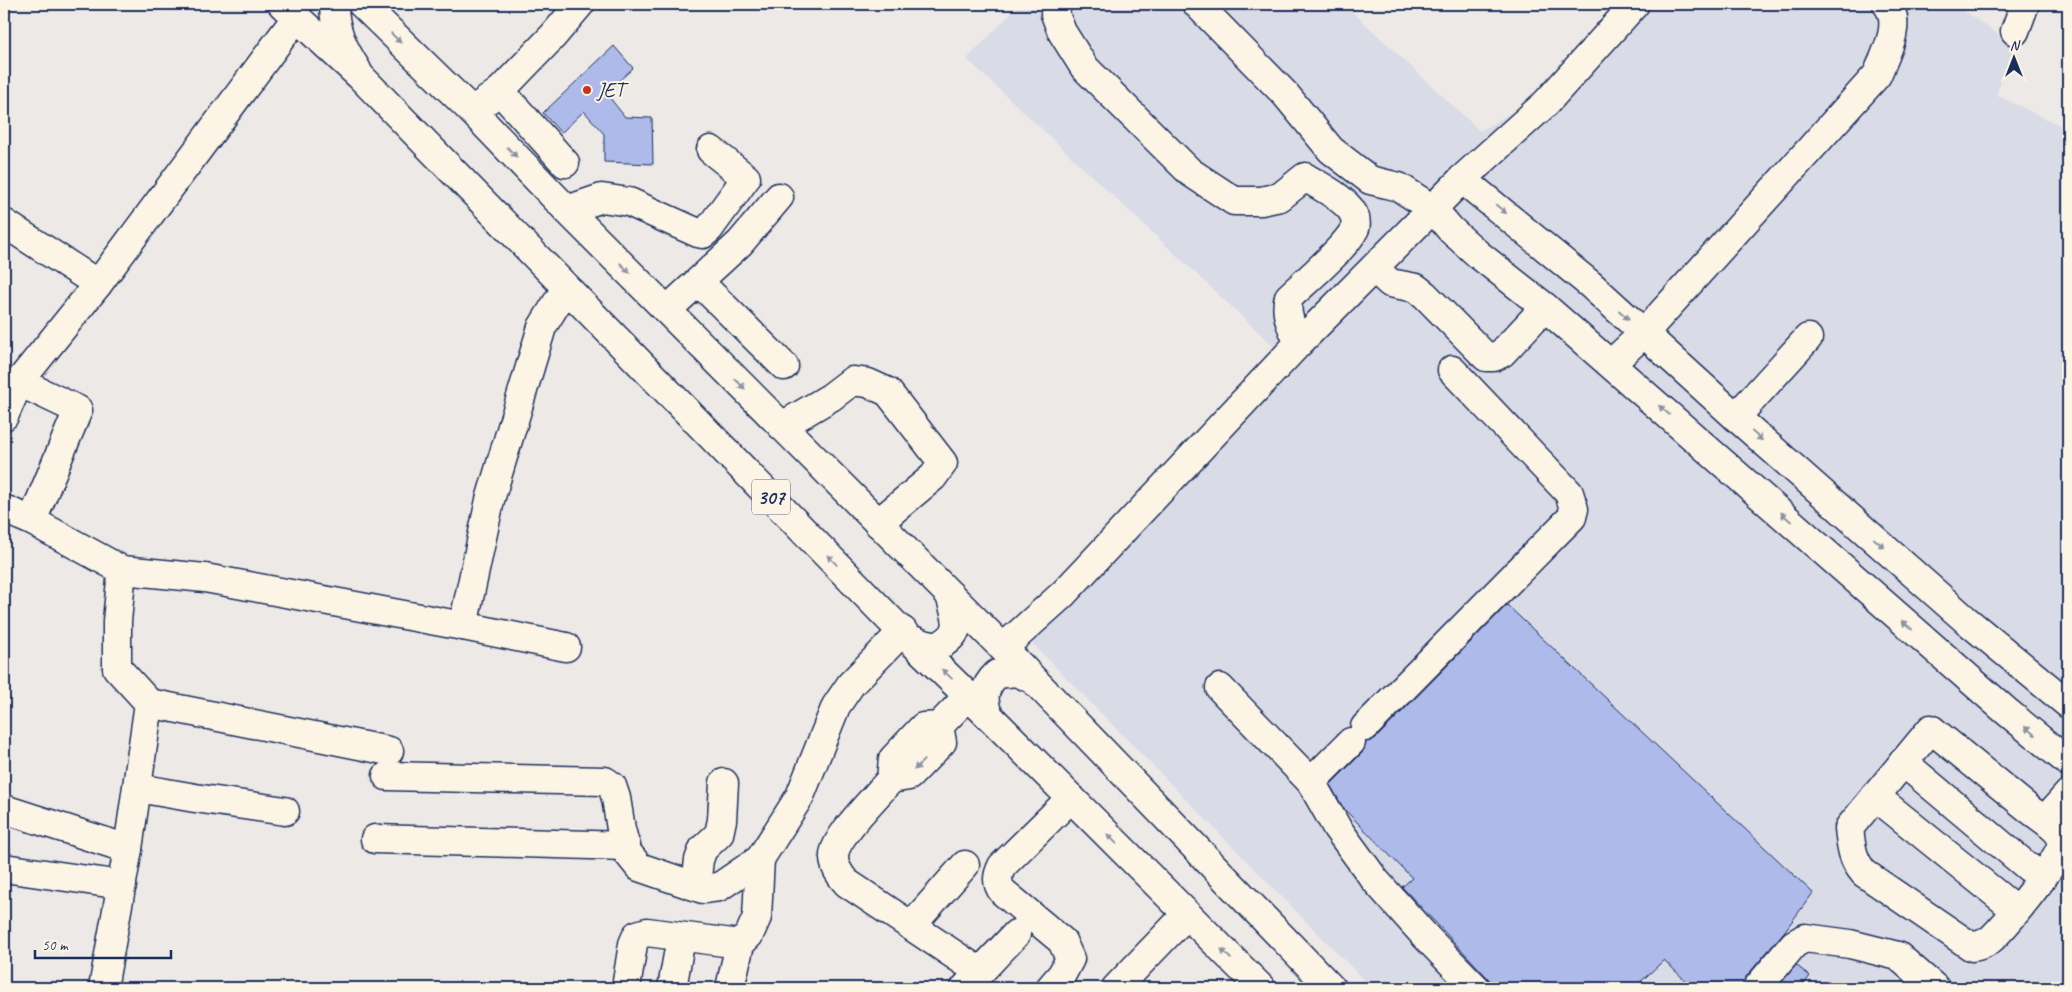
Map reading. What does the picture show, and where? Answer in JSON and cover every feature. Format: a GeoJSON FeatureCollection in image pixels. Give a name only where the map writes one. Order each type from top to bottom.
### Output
{"type":"FeatureCollection","features":[{"type":"Feature","properties":{"kind":"main road"},"geometry":{"type":"LineString","coordinates":[[334,4],[336,30],[343,48],[360,76]]}},
{"type":"Feature","properties":{"kind":"main road"},"geometry":{"type":"LineString","coordinates":[[472,111],[500,91],[553,36],[580,4]]}},
{"type":"Feature","properties":{"kind":"main road"},"geometry":{"type":"LineString","coordinates":[[1057,4],[1055,14],[1062,32],[1084,68],[1190,172],[1234,201],[1261,201],[1280,197],[1305,177],[1331,150]]}},
{"type":"Feature","properties":{"kind":"main road"},"geometry":{"type":"LineString","coordinates":[[1198,4],[1286,95],[1331,150],[1370,180],[1399,187],[1433,210],[1451,230],[1545,307],[2006,711],[2068,762]]}},
{"type":"Feature","properties":{"kind":"main road"},"geometry":{"type":"LineString","coordinates":[[1546,103],[1563,57],[1611,4]]}},
{"type":"Feature","properties":{"kind":"main road"},"geometry":{"type":"LineString","coordinates":[[1003,648],[1063,594],[1298,343],[1462,179],[1546,103],[1635,4]]}},
{"type":"Feature","properties":{"kind":"main road"},"geometry":{"type":"LineString","coordinates":[[1611,364],[1644,333],[1877,75],[1888,49],[1894,27],[1890,6],[1887,4]]}},
{"type":"Feature","properties":{"kind":"main road"},"geometry":{"type":"LineString","coordinates":[[2016,31],[2025,4]]}},
{"type":"Feature","properties":{"kind":"main road"},"geometry":{"type":"LineString","coordinates":[[369,8],[1003,648],[1331,988]]}},
{"type":"Feature","properties":{"kind":"main road"},"geometry":{"type":"LineString","coordinates":[[4,416],[19,382],[98,284],[289,11]]}},
{"type":"Feature","properties":{"kind":"main road","name":"307"},"geometry":{"type":"LineString","coordinates":[[289,11],[360,76],[905,634],[1261,988]]}},
{"type":"Feature","properties":{"kind":"main road"},"geometry":{"type":"LineString","coordinates":[[500,91],[564,163]]}},
{"type":"Feature","properties":{"kind":"main road"},"geometry":{"type":"LineString","coordinates":[[568,210],[602,198],[628,202],[703,234],[709,229],[746,178],[711,150]]}},
{"type":"Feature","properties":{"kind":"main road"},"geometry":{"type":"LineString","coordinates":[[1298,343],[1288,317],[1286,306],[1289,297],[1346,241],[1355,228],[1356,219],[1339,198],[1305,177]]}},
{"type":"Feature","properties":{"kind":"main road"},"geometry":{"type":"LineString","coordinates":[[1462,179],[1591,285],[1736,417],[1966,620],[2068,704]]}},
{"type":"Feature","properties":{"kind":"main road"},"geometry":{"type":"LineString","coordinates":[[667,310],[740,243],[779,197]]}},
{"type":"Feature","properties":{"kind":"main road"},"geometry":{"type":"LineString","coordinates":[[4,223],[98,284]]}},
{"type":"Feature","properties":{"kind":"main road"},"geometry":{"type":"LineString","coordinates":[[1374,268],[1390,283],[1416,288],[1424,294],[1486,356],[1502,353],[1545,307]]}},
{"type":"Feature","properties":{"kind":"main road"},"geometry":{"type":"LineString","coordinates":[[699,282],[784,366]]}},
{"type":"Feature","properties":{"kind":"main road"},"geometry":{"type":"LineString","coordinates":[[463,626],[490,500],[542,327],[566,288]]}},
{"type":"Feature","properties":{"kind":"main road"},"geometry":{"type":"LineString","coordinates":[[1736,417],[1808,338]]}},
{"type":"Feature","properties":{"kind":"main road"},"geometry":{"type":"LineString","coordinates":[[1310,782],[1572,517],[1574,509],[1569,493],[1452,370]]}},
{"type":"Feature","properties":{"kind":"main road"},"geometry":{"type":"LineString","coordinates":[[782,426],[831,397],[852,381],[868,383],[888,392],[942,463],[933,477],[878,522]]}},
{"type":"Feature","properties":{"kind":"main road"},"geometry":{"type":"LineString","coordinates":[[19,382],[78,410],[32,521]]}},
{"type":"Feature","properties":{"kind":"main road"},"geometry":{"type":"LineString","coordinates":[[4,509],[32,521],[122,570],[205,578],[566,647]]}},
{"type":"Feature","properties":{"kind":"main road"},"geometry":{"type":"LineString","coordinates":[[122,570],[117,621],[117,668],[150,703],[388,763],[605,781],[612,786],[626,846],[639,868],[703,888],[719,887],[760,859],[800,796],[836,706],[851,684],[905,634],[922,644],[937,647],[953,636],[958,627],[950,595]]}},
{"type":"Feature","properties":{"kind":"main road"},"geometry":{"type":"LineString","coordinates":[[989,716],[984,707],[984,696],[990,680],[997,674],[1016,672],[1030,678]]}},
{"type":"Feature","properties":{"kind":"main road"},"geometry":{"type":"LineString","coordinates":[[1220,688],[1310,782],[1337,828],[1375,880],[1426,937],[1476,988]]}},
{"type":"Feature","properties":{"kind":"main road"},"geometry":{"type":"LineString","coordinates":[[969,696],[939,726],[942,742],[909,776],[891,779],[839,840],[834,855],[840,876],[911,926],[972,980],[1016,934]]}},
{"type":"Feature","properties":{"kind":"main road"},"geometry":{"type":"LineString","coordinates":[[103,988],[128,849],[150,703]]}},
{"type":"Feature","properties":{"kind":"main road"},"geometry":{"type":"LineString","coordinates":[[1931,729],[2044,820],[2060,836],[2062,842],[2060,849],[2043,877],[2016,910],[1990,939],[1981,945],[1972,947],[1864,873],[1855,862],[1849,828],[1875,796],[1931,729]]}},
{"type":"Feature","properties":{"kind":"main road"},"geometry":{"type":"LineString","coordinates":[[1903,762],[2028,867],[2043,877]]}},
{"type":"Feature","properties":{"kind":"main road"},"geometry":{"type":"LineString","coordinates":[[696,886],[702,849],[719,834],[722,820],[724,783]]}},
{"type":"Feature","properties":{"kind":"main road"},"geometry":{"type":"LineString","coordinates":[[138,788],[285,811]]}},
{"type":"Feature","properties":{"kind":"main road"},"geometry":{"type":"LineString","coordinates":[[2044,820],[2068,794]]}},
{"type":"Feature","properties":{"kind":"main road"},"geometry":{"type":"LineString","coordinates":[[1875,796],[2016,910]]}},
{"type":"Feature","properties":{"kind":"main road"},"geometry":{"type":"LineString","coordinates":[[1050,988],[1062,974],[1070,959],[1068,951],[1062,941],[1003,892],[998,885],[998,875],[1002,866],[1072,798]]}},
{"type":"Feature","properties":{"kind":"main road"},"geometry":{"type":"LineString","coordinates":[[4,809],[128,849]]}},
{"type":"Feature","properties":{"kind":"main road"},"geometry":{"type":"LineString","coordinates":[[375,839],[626,846]]}},
{"type":"Feature","properties":{"kind":"main road"},"geometry":{"type":"LineString","coordinates":[[730,988],[740,944],[749,934],[757,917],[760,859]]}},
{"type":"Feature","properties":{"kind":"main road"},"geometry":{"type":"LineString","coordinates":[[911,926],[964,865]]}},
{"type":"Feature","properties":{"kind":"main road"},"geometry":{"type":"LineString","coordinates":[[4,868],[122,885]]}},
{"type":"Feature","properties":{"kind":"main road"},"geometry":{"type":"LineString","coordinates":[[1117,988],[1187,914]]}},
{"type":"Feature","properties":{"kind":"main road"},"geometry":{"type":"LineString","coordinates":[[626,988],[633,944],[637,935],[647,932],[680,938],[740,944]]}},
{"type":"Feature","properties":{"kind":"main road"},"geometry":{"type":"LineString","coordinates":[[672,988],[680,938]]}},
{"type":"Feature","properties":{"kind":"main road"},"geometry":{"type":"LineString","coordinates":[[1757,988],[1794,944],[1805,938],[1859,946],[1898,956],[1935,988]]}},
{"type":"Feature","properties":{"kind":"shaded area"},"geometry":{"type":"Polygon","coordinates":[[[1020,4],[1344,4],[1480,131],[1573,77],[1635,4],[1955,4],[2014,46],[1996,95],[2068,129],[2068,988],[1372,988],[1025,636],[1282,354],[967,59],[1020,4]]]}},
{"type":"Feature","properties":{"kind":"building"},"geometry":{"type":"Polygon","coordinates":[[[614,46],[633,68],[606,93],[625,117],[652,118],[653,164],[604,162],[604,134],[584,111],[561,133],[543,113],[614,46]]]}},
{"type":"Feature","properties":{"kind":"building"},"geometry":{"type":"Polygon","coordinates":[[[1507,605],[1813,893],[1784,932],[1745,978],[1742,988],[1693,988],[1664,960],[1634,988],[1495,988],[1487,977],[1402,887],[1412,878],[1344,809],[1330,785],[1362,753],[1366,742],[1376,738],[1507,605]]]}},
{"type":"Feature","properties":{"kind":"building"},"geometry":{"type":"Polygon","coordinates":[[[1796,965],[1810,976],[1801,988],[1777,988],[1796,965]]]}},
{"type":"Feature","properties":{"kind":"place","name":"JET"},"geometry":{"type":"Point","coordinates":[587,90]}}]}
